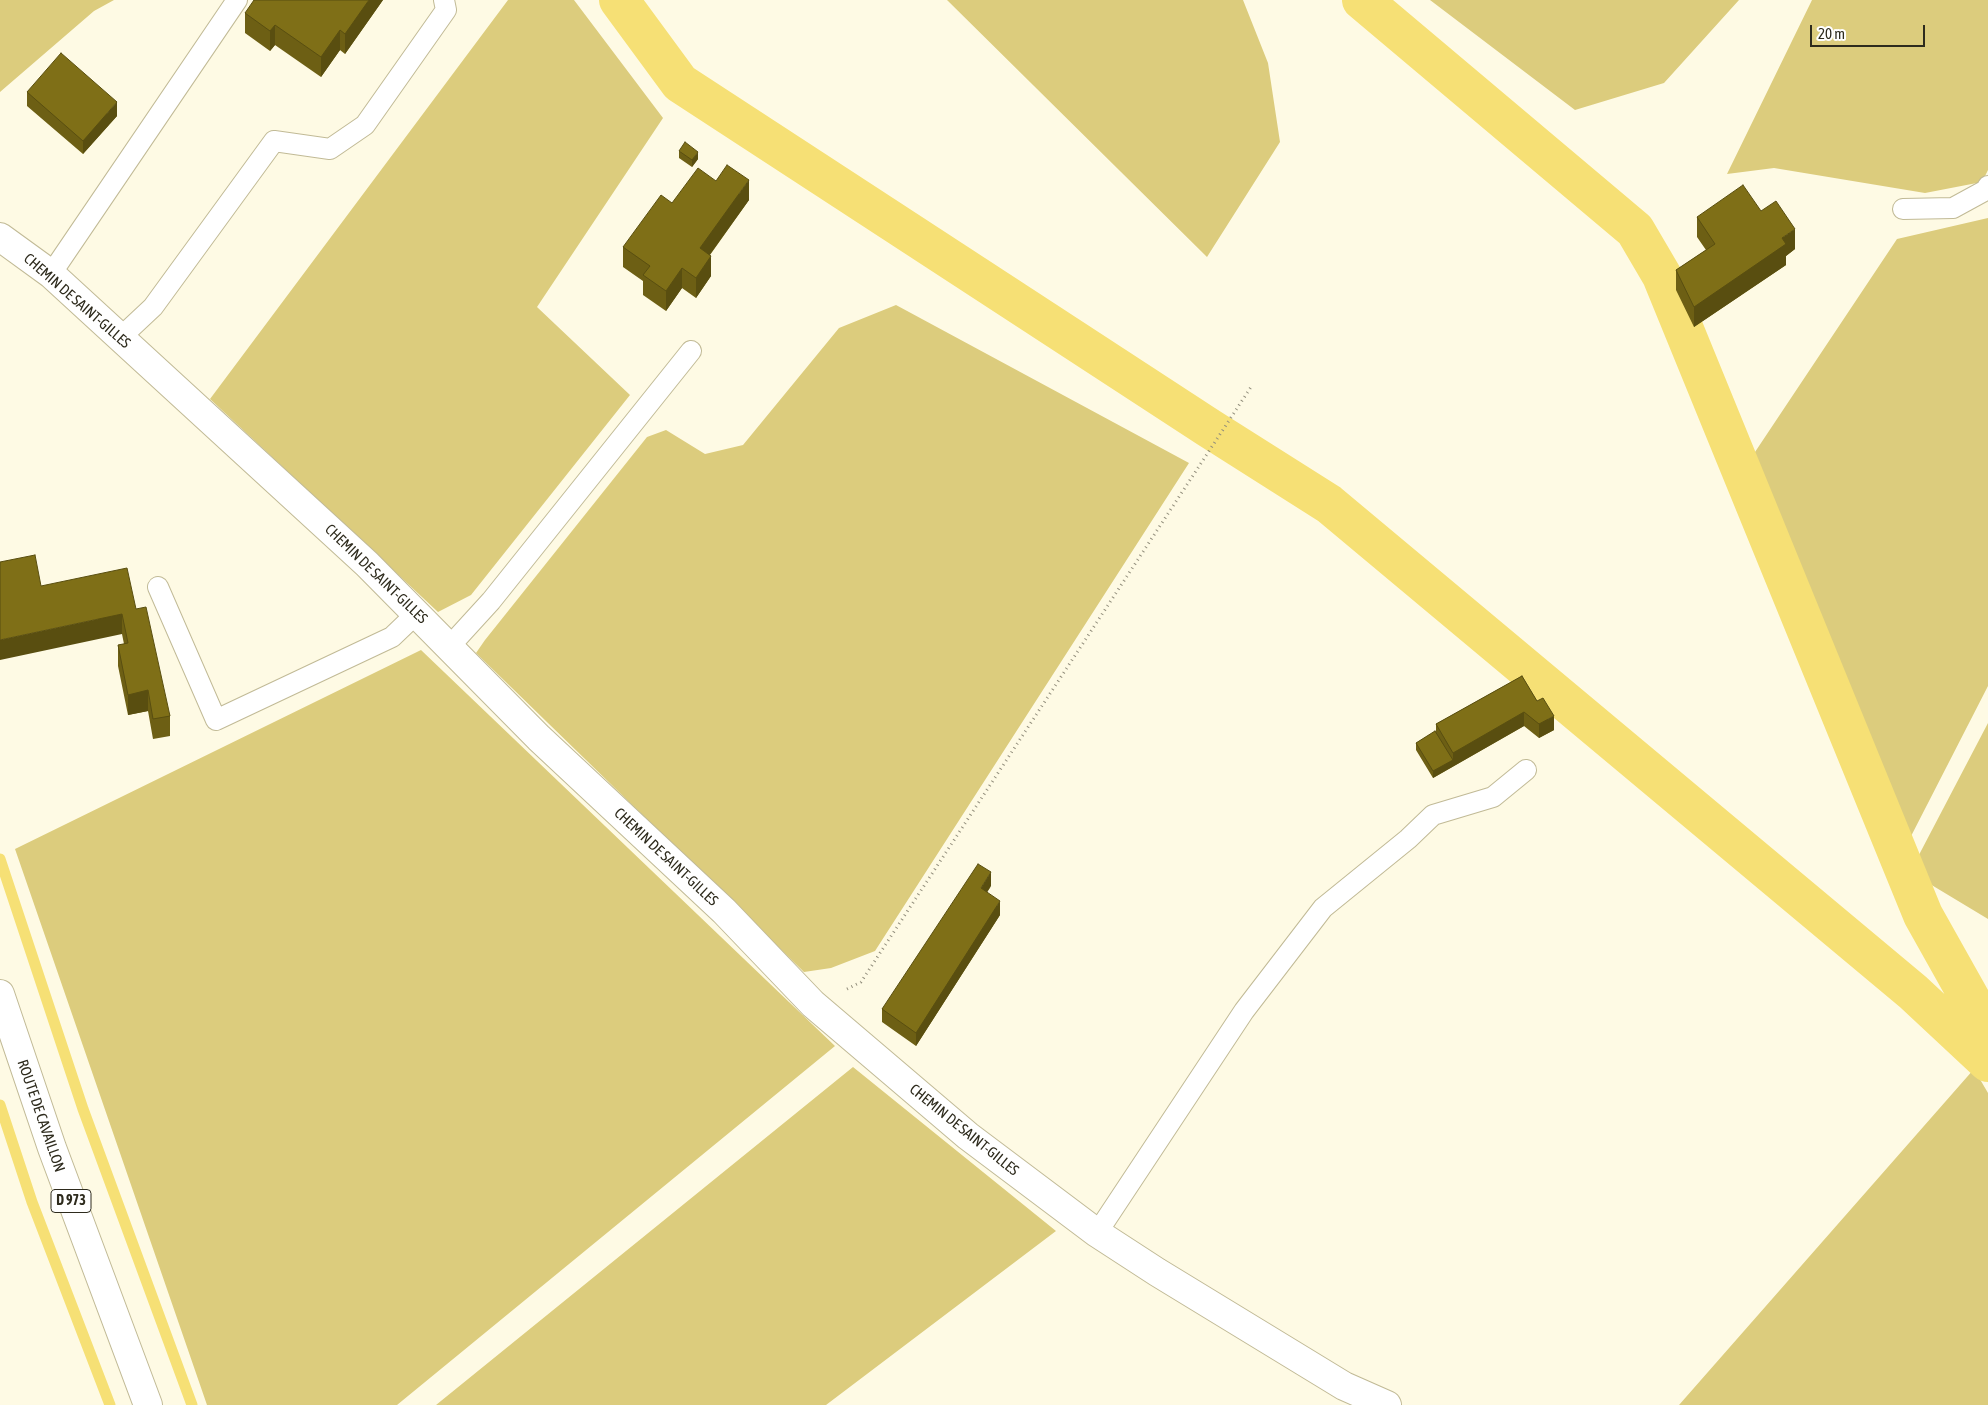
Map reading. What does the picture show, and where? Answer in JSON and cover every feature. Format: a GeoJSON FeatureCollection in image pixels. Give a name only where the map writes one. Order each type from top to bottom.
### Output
{"type":"FeatureCollection","features":[{"type":"Feature","properties":{"kind":"street","name":"CHEMIN DE SAINT-GILLES"},"geometry":{"type":"LineString","coordinates":[[0,237],[50,274],[121,337],[367,564],[538,738],[724,911],[813,1004],[968,1136],[1097,1233],[1157,1272],[1344,1386],[1386,1405]]}},
{"type":"Feature","properties":{"kind":"street","name":"ROUTE DE CAVAILLON"},"geometry":{"type":"LineString","coordinates":[[1,1000],[52,1148],[148,1405]]}},
{"type":"Feature","properties":{"kind":"lane"},"geometry":{"type":"LineString","coordinates":[[50,274],[237,0]]}},
{"type":"Feature","properties":{"kind":"lane"},"geometry":{"type":"LineString","coordinates":[[121,337],[153,307],[274,141],[330,149],[364,125],[446,10],[444,0]]}},
{"type":"Feature","properties":{"kind":"lane"},"geometry":{"type":"LineString","coordinates":[[1903,209],[1953,208],[1986,190],[1988,186]]}},
{"type":"Feature","properties":{"kind":"lane"},"geometry":{"type":"LineString","coordinates":[[449,647],[491,601],[691,351]]}},
{"type":"Feature","properties":{"kind":"lane"},"geometry":{"type":"LineString","coordinates":[[158,587],[216,720],[392,637],[416,614]]}},
{"type":"Feature","properties":{"kind":"lane"},"geometry":{"type":"LineString","coordinates":[[1097,1233],[1244,1011],[1323,908],[1408,839],[1433,815],[1493,797],[1526,770]]}},
{"type":"Feature","properties":{"kind":"path"},"geometry":{"type":"LineString","coordinates":[[813,1004],[861,982],[1251,388]]}},
{"type":"Feature","properties":{"kind":"shaded area"},"geometry":{"type":"Polygon","coordinates":[[[0,0],[114,0],[94,11],[0,92],[0,0]]]}},
{"type":"Feature","properties":{"kind":"shaded area"},"geometry":{"type":"Polygon","coordinates":[[[508,0],[574,0],[663,118],[537,307],[630,395],[471,595],[438,612],[210,399],[508,0]]]}},
{"type":"Feature","properties":{"kind":"shaded area"},"geometry":{"type":"Polygon","coordinates":[[[947,0],[1243,0],[1268,63],[1280,142],[1207,257],[947,0]]]}},
{"type":"Feature","properties":{"kind":"shaded area"},"geometry":{"type":"Polygon","coordinates":[[[1430,0],[1739,0],[1664,83],[1575,110],[1430,0]]]}},
{"type":"Feature","properties":{"kind":"shaded area"},"geometry":{"type":"Polygon","coordinates":[[[1812,0],[1988,0],[1988,170],[1982,182],[1925,193],[1774,168],[1727,174],[1812,0]]]}},
{"type":"Feature","properties":{"kind":"shaded area"},"geometry":{"type":"Polygon","coordinates":[[[1988,218],[1988,686],[1907,844],[1749,461],[1897,239],[1988,218]]]}},
{"type":"Feature","properties":{"kind":"shaded area"},"geometry":{"type":"Polygon","coordinates":[[[896,305],[1189,463],[875,951],[831,968],[804,972],[476,653],[647,437],[666,430],[705,454],[743,445],[839,328],[896,305]]]}},
{"type":"Feature","properties":{"kind":"shaded area"},"geometry":{"type":"Polygon","coordinates":[[[421,650],[835,1046],[397,1405],[207,1405],[15,849],[421,650]]]}},
{"type":"Feature","properties":{"kind":"shaded area"},"geometry":{"type":"Polygon","coordinates":[[[1988,723],[1988,919],[1910,872],[1988,723]]]}},
{"type":"Feature","properties":{"kind":"shaded area"},"geometry":{"type":"Polygon","coordinates":[[[853,1067],[1056,1231],[826,1405],[436,1405],[853,1067]]]}},
{"type":"Feature","properties":{"kind":"shaded area"},"geometry":{"type":"Polygon","coordinates":[[[1974,1069],[1988,1093],[1988,1405],[1679,1405],[1974,1069]]]}},
{"type":"Feature","properties":{"kind":"building"},"geometry":{"type":"Polygon","coordinates":[[[254,0],[369,0],[345,34],[340,30],[321,57],[275,25],[270,31],[245,13],[254,0]]]}},
{"type":"Feature","properties":{"kind":"building"},"geometry":{"type":"Polygon","coordinates":[[[61,53],[117,102],[83,141],[27,92],[61,53]]]}},
{"type":"Feature","properties":{"kind":"building"},"geometry":{"type":"Polygon","coordinates":[[[685,142],[698,152],[692,160],[679,151],[685,142]]]}},
{"type":"Feature","properties":{"kind":"building"},"geometry":{"type":"Polygon","coordinates":[[[727,165],[749,180],[700,248],[711,256],[696,278],[682,268],[666,291],[643,275],[650,266],[623,247],[661,195],[672,203],[698,168],[716,181],[727,165]]]}},
{"type":"Feature","properties":{"kind":"building"},"geometry":{"type":"Polygon","coordinates":[[[1743,185],[1761,211],[1776,201],[1795,229],[1782,238],[1786,244],[1694,307],[1676,270],[1715,244],[1697,217],[1743,185]]]}},
{"type":"Feature","properties":{"kind":"building"},"geometry":{"type":"Polygon","coordinates":[[[35,555],[41,586],[127,568],[136,609],[146,607],[170,716],[153,719],[148,690],[128,695],[118,645],[128,643],[122,614],[0,640],[0,562],[35,555]]]}},
{"type":"Feature","properties":{"kind":"building"},"geometry":{"type":"Polygon","coordinates":[[[1522,676],[1537,701],[1543,698],[1554,716],[1539,724],[1524,712],[1453,753],[1436,724],[1522,676]]]}},
{"type":"Feature","properties":{"kind":"building"},"geometry":{"type":"Polygon","coordinates":[[[1435,731],[1453,760],[1433,771],[1416,743],[1435,731]]]}},
{"type":"Feature","properties":{"kind":"building"},"geometry":{"type":"Polygon","coordinates":[[[978,864],[991,872],[981,888],[1000,901],[916,1033],[882,1009],[978,864]]]}},
{"type":"Feature","properties":{"kind":"waterway"},"geometry":{"type":"LineString","coordinates":[[619,0],[680,83],[1209,428],[1329,504],[1913,992],[1988,1062]]}},
{"type":"Feature","properties":{"kind":"waterway"},"geometry":{"type":"LineString","coordinates":[[1362,0],[1635,230],[1662,276],[1923,915],[1988,1031]]}},
{"type":"Feature","properties":{"kind":"waterway"},"geometry":{"type":"LineString","coordinates":[[0,859],[83,1109],[192,1405]]}},
{"type":"Feature","properties":{"kind":"waterway"},"geometry":{"type":"LineString","coordinates":[[0,1105],[32,1202],[110,1405]]}}]}
